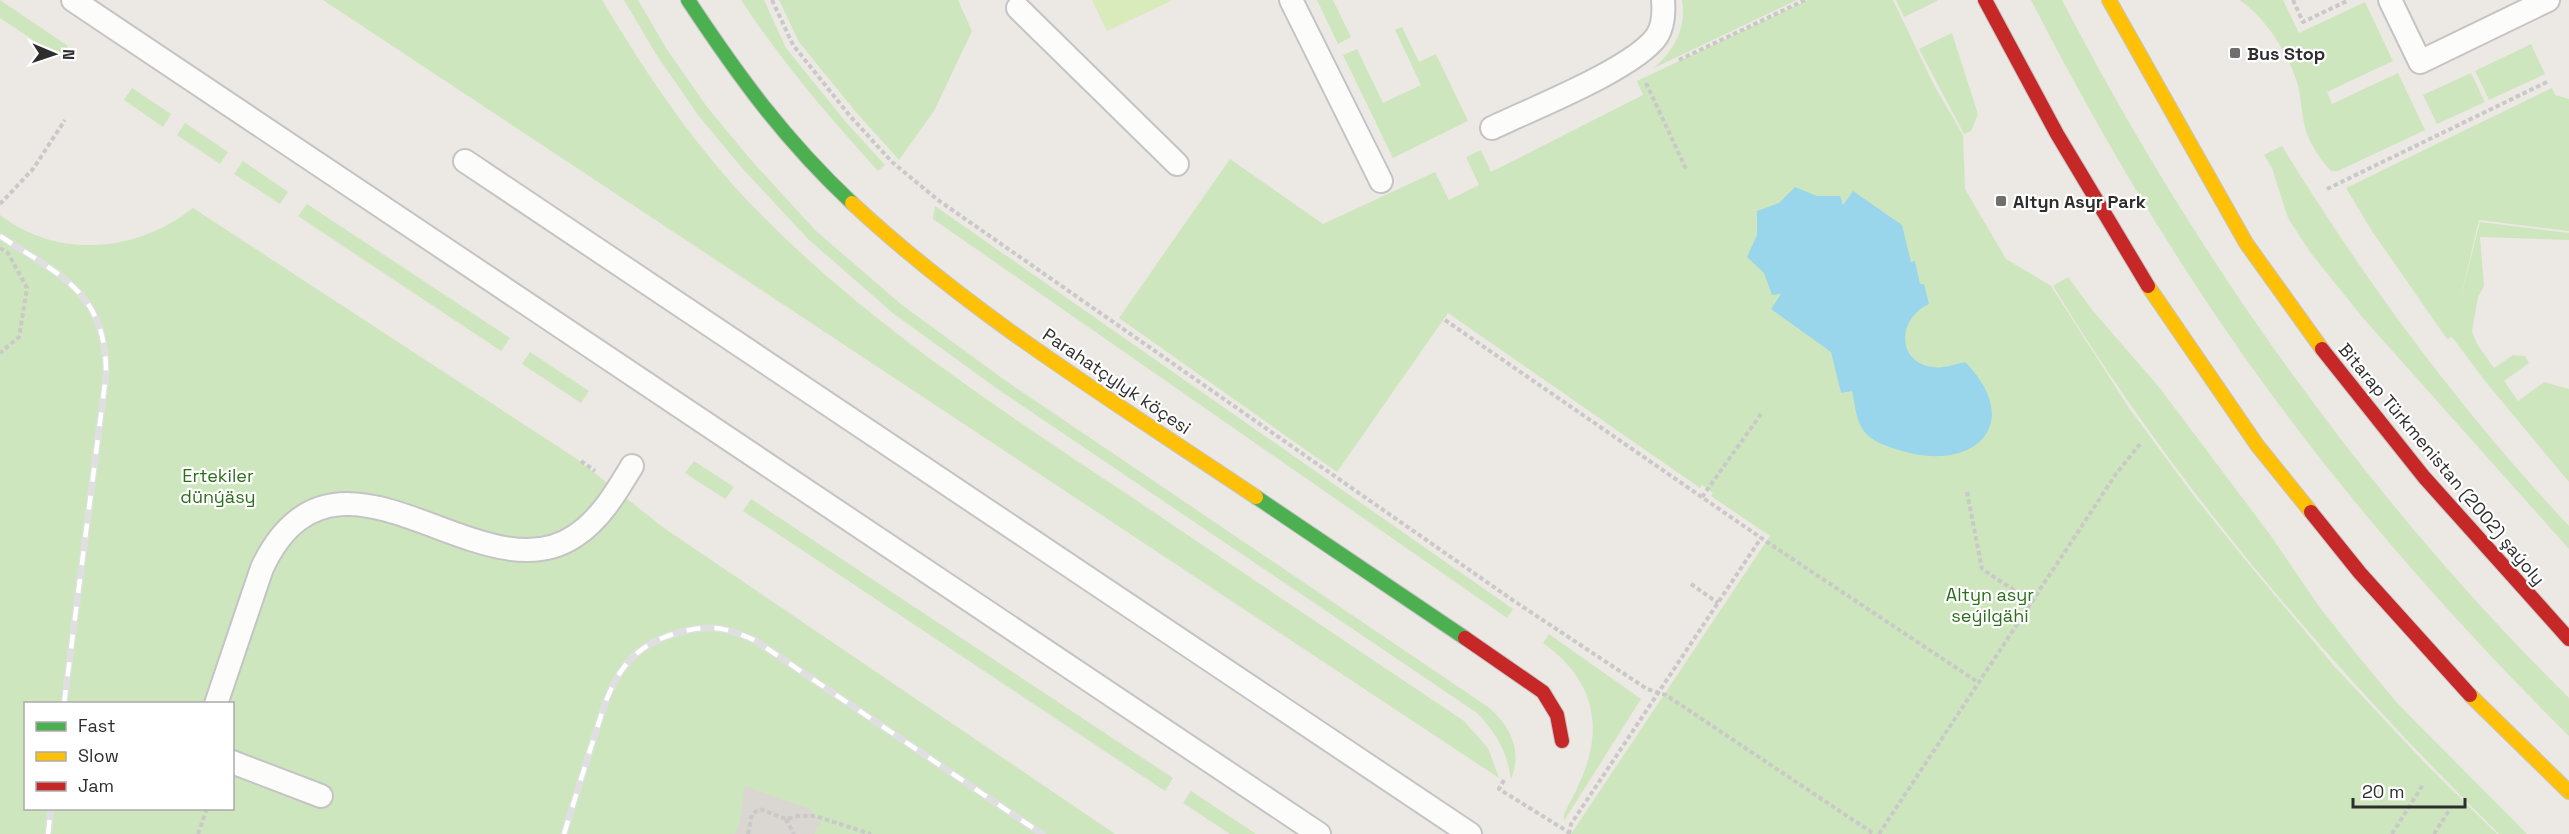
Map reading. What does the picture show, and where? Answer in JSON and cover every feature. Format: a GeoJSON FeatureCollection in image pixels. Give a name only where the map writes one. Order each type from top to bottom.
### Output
{"type":"FeatureCollection","features":[{"type":"Feature","properties":{"kind":"main road","name":"Parahatçylyk köçesi"},"geometry":{"type":"LineString","coordinates":[[688,0],[740,78],[791,143],[872,223],[914,258],[1036,349],[1543,692],[1554,706],[1560,724],[1562,741]]}},
{"type":"Feature","properties":{"kind":"main road"},"geometry":{"type":"LineString","coordinates":[[1985,0],[2057,134],[2159,305],[2257,445],[2360,573],[2471,696],[2569,792]]}},
{"type":"Feature","properties":{"kind":"main road","name":"Bitarap Türkmenistan (2002) şaýoly"},"geometry":{"type":"LineString","coordinates":[[2109,0],[2246,243],[2334,366],[2424,477],[2569,639]]}},
{"type":"Feature","properties":{"kind":"lane"},"geometry":{"type":"LineString","coordinates":[[73,0],[1319,834]]}},
{"type":"Feature","properties":{"kind":"lane"},"geometry":{"type":"LineString","coordinates":[[1291,0],[1381,181]]}},
{"type":"Feature","properties":{"kind":"lane"},"geometry":{"type":"LineString","coordinates":[[1492,128],[1620,66],[1657,35],[1664,17],[1663,0]]}},
{"type":"Feature","properties":{"kind":"lane"},"geometry":{"type":"LineString","coordinates":[[2391,0],[2420,62],[2548,0]]}},
{"type":"Feature","properties":{"kind":"lane"},"geometry":{"type":"LineString","coordinates":[[1018,8],[1177,164]]}},
{"type":"Feature","properties":{"kind":"lane"},"geometry":{"type":"LineString","coordinates":[[465,161],[1470,834]]}},
{"type":"Feature","properties":{"kind":"lane"},"geometry":{"type":"LineString","coordinates":[[217,702],[270,549],[291,526],[312,512],[341,505],[374,507],[494,546],[540,549],[566,541],[589,526],[633,466]]}},
{"type":"Feature","properties":{"kind":"lane"},"geometry":{"type":"LineString","coordinates":[[234,763],[321,796]]}},
{"type":"Feature","properties":{"kind":"path"},"geometry":{"type":"LineString","coordinates":[[772,0],[793,45],[850,116],[892,162],[938,200],[1514,601],[1647,690],[1666,695],[1877,834],[2116,474],[2140,444]]}},
{"type":"Feature","properties":{"kind":"path"},"geometry":{"type":"LineString","coordinates":[[1676,61],[1806,0]]}},
{"type":"Feature","properties":{"kind":"path"},"geometry":{"type":"LineString","coordinates":[[2293,0],[2303,22],[2349,0]]}},
{"type":"Feature","properties":{"kind":"path"},"geometry":{"type":"LineString","coordinates":[[1643,77],[1686,169]]}},
{"type":"Feature","properties":{"kind":"path"},"geometry":{"type":"LineString","coordinates":[[2327,189],[2549,81]]}},
{"type":"Feature","properties":{"kind":"path"},"geometry":{"type":"LineString","coordinates":[[0,204],[33,170],[65,120]]}},
{"type":"Feature","properties":{"kind":"path"},"geometry":{"type":"LineString","coordinates":[[0,248],[8,253],[27,288],[19,337],[0,353]]}},
{"type":"Feature","properties":{"kind":"path"},"geometry":{"type":"LineString","coordinates":[[1445,320],[1761,538],[1978,683]]}},
{"type":"Feature","properties":{"kind":"path"},"geometry":{"type":"LineString","coordinates":[[1702,497],[1761,414]]}},
{"type":"Feature","properties":{"kind":"path"},"geometry":{"type":"LineString","coordinates":[[1967,492],[1982,569],[2032,602]]}},
{"type":"Feature","properties":{"kind":"path"},"geometry":{"type":"LineString","coordinates":[[1504,780],[1499,789],[1569,833],[1571,824],[1761,538]]}},
{"type":"Feature","properties":{"kind":"path"},"geometry":{"type":"LineString","coordinates":[[1691,584],[1718,603]]}},
{"type":"Feature","properties":{"kind":"path"},"geometry":{"type":"LineString","coordinates":[[2391,834],[2424,783]]}},
{"type":"Feature","properties":{"kind":"path"},"geometry":{"type":"LineString","coordinates":[[748,834],[752,814],[760,809],[786,819],[815,816],[871,834]]}},
{"type":"Feature","properties":{"kind":"path"},"geometry":{"type":"LineString","coordinates":[[2434,834],[2450,809]]}},
{"type":"Feature","properties":{"kind":"path"},"geometry":{"type":"LineString","coordinates":[[198,834],[206,810]]}},
{"type":"Feature","properties":{"kind":"path"},"geometry":{"type":"LineString","coordinates":[[786,819],[794,834]]}},
{"type":"Feature","properties":{"kind":"green space"},"geometry":{"type":"Polygon","coordinates":[[[0,0],[68,46],[60,58],[0,18],[0,0]]]}},
{"type":"Feature","properties":{"kind":"green space"},"geometry":{"type":"Polygon","coordinates":[[[323,0],[602,0],[664,96],[697,142],[734,186],[825,274],[873,315],[975,391],[1464,721],[1488,748],[1499,778],[323,0]]]}},
{"type":"Feature","properties":{"kind":"green space"},"geometry":{"type":"Polygon","coordinates":[[[624,0],[638,0],[666,48],[707,107],[751,160],[816,231],[902,305],[1006,381],[1488,707],[1503,722],[1512,739],[1516,758],[1511,779],[1500,743],[1477,713],[999,390],[894,314],[808,239],[742,168],[698,115],[656,54],[624,0]]]}},
{"type":"Feature","properties":{"kind":"green space"},"geometry":{"type":"Polygon","coordinates":[[[741,0],[764,0],[786,48],[845,121],[885,165],[878,171],[806,88],[772,45],[741,0]]]}},
{"type":"Feature","properties":{"kind":"green space"},"geometry":{"type":"Polygon","coordinates":[[[779,0],[958,0],[972,31],[934,111],[899,160],[855,111],[799,42],[779,0]]]}},
{"type":"Feature","properties":{"kind":"green space"},"geometry":{"type":"Polygon","coordinates":[[[1092,0],[1173,0],[1107,31],[1092,0]]]}},
{"type":"Feature","properties":{"kind":"green space"},"geometry":{"type":"Polygon","coordinates":[[[1317,0],[1333,0],[1351,37],[1338,44],[1317,0]]]}},
{"type":"Feature","properties":{"kind":"green space"},"geometry":{"type":"Polygon","coordinates":[[[1682,0],[1797,0],[1654,68],[1668,54],[1681,29],[1682,0]]]}},
{"type":"Feature","properties":{"kind":"green space","name":"Altyn asyr seýilgähi"},"geometry":{"type":"Polygon","coordinates":[[[1808,0],[1893,0],[1934,85],[1963,135],[1965,189],[2006,259],[2051,286],[2129,408],[2194,496],[2243,557],[2334,666],[2424,762],[2497,834],[1571,834],[1770,536],[1711,496],[1713,493],[1702,485],[1700,488],[1448,313],[1337,472],[1119,318],[1230,159],[1323,224],[1435,172],[1449,200],[1479,185],[1466,157],[1481,150],[1491,172],[1643,95],[1637,81],[1808,0]]]}},
{"type":"Feature","properties":{"kind":"green space"},"geometry":{"type":"Polygon","coordinates":[[[1896,0],[1937,0],[1937,1],[1904,17],[1896,0]]]}},
{"type":"Feature","properties":{"kind":"green space"},"geometry":{"type":"Polygon","coordinates":[[[2031,0],[2062,0],[2168,188],[2227,280],[2288,368],[2353,455],[2422,539],[2494,620],[2569,698],[2569,736],[2431,591],[2303,437],[2263,383],[2198,289],[2147,209],[2031,0]]]}},
{"type":"Feature","properties":{"kind":"green space"},"geometry":{"type":"Polygon","coordinates":[[[2240,0],[2283,0],[2299,33],[2365,2],[2393,61],[2327,92],[2332,104],[2398,73],[2425,130],[2338,171],[2331,171],[2318,155],[2308,136],[2298,87],[2287,58],[2267,26],[2240,0]]]}},
{"type":"Feature","properties":{"kind":"green space"},"geometry":{"type":"Polygon","coordinates":[[[1402,27],[1419,62],[1436,54],[1468,121],[1393,158],[1343,55],[1357,49],[1383,103],[1421,85],[1395,30],[1402,27]]]}},
{"type":"Feature","properties":{"kind":"green space"},"geometry":{"type":"Polygon","coordinates":[[[1952,33],[1978,114],[1971,131],[1964,134],[1919,49],[1952,33]]]}},
{"type":"Feature","properties":{"kind":"green space"},"geometry":{"type":"Polygon","coordinates":[[[2531,44],[2545,74],[2489,100],[2475,71],[2531,44]]]}},
{"type":"Feature","properties":{"kind":"green space"},"geometry":{"type":"Polygon","coordinates":[[[2471,73],[2485,102],[2437,124],[2423,95],[2471,73]]]}},
{"type":"Feature","properties":{"kind":"green space"},"geometry":{"type":"Polygon","coordinates":[[[132,88],[171,114],[163,127],[124,100],[132,88]]]}},
{"type":"Feature","properties":{"kind":"green space"},"geometry":{"type":"Polygon","coordinates":[[[2552,88],[2555,95],[2569,99],[2569,231],[2479,220],[2460,300],[2480,222],[2569,233],[2569,240],[2480,237],[2484,286],[2478,297],[2472,331],[2477,344],[2494,368],[2513,355],[2525,356],[2529,363],[2504,381],[2518,401],[2544,382],[2569,389],[2569,482],[2485,381],[2452,337],[2447,339],[2372,231],[2346,188],[2552,88]]]}},
{"type":"Feature","properties":{"kind":"green space"},"geometry":{"type":"Polygon","coordinates":[[[185,123],[228,152],[220,164],[177,135],[185,123]]]}},
{"type":"Feature","properties":{"kind":"green space"},"geometry":{"type":"Polygon","coordinates":[[[2282,146],[2347,246],[2416,343],[2490,437],[2569,526],[2569,549],[2363,318],[2310,252],[2288,218],[2272,168],[2264,155],[2282,146]]]}},
{"type":"Feature","properties":{"kind":"green space"},"geometry":{"type":"Polygon","coordinates":[[[243,161],[288,192],[280,204],[234,174],[243,161]]]}},
{"type":"Feature","properties":{"kind":"green space"},"geometry":{"type":"Polygon","coordinates":[[[307,204],[510,338],[501,351],[298,216],[307,204]]]}},
{"type":"Feature","properties":{"kind":"green space"},"geometry":{"type":"Polygon","coordinates":[[[935,206],[1513,609],[1507,618],[933,219],[935,206]]]}},
{"type":"Feature","properties":{"kind":"green space","name":"Ertekiler dünýäsy"},"geometry":{"type":"Polygon","coordinates":[[[193,208],[577,459],[664,528],[1115,834],[0,834],[0,215],[23,229],[47,239],[72,244],[98,245],[148,234],[171,223],[193,208]]]}},
{"type":"Feature","properties":{"kind":"green space"},"geometry":{"type":"Polygon","coordinates":[[[2068,277],[2093,311],[2159,387],[2354,651],[2398,704],[2527,834],[2499,834],[2376,707],[2259,574],[2151,434],[2101,361],[2053,286],[2068,277]]]}},
{"type":"Feature","properties":{"kind":"green space"},"geometry":{"type":"Polygon","coordinates":[[[530,352],[589,391],[581,403],[522,364],[530,352]]]}},
{"type":"Feature","properties":{"kind":"green space"},"geometry":{"type":"Polygon","coordinates":[[[694,461],[734,487],[725,499],[685,473],[694,461]]]}},
{"type":"Feature","properties":{"kind":"green space"},"geometry":{"type":"Polygon","coordinates":[[[751,499],[1173,778],[1165,791],[743,511],[751,499]]]}},
{"type":"Feature","properties":{"kind":"green space"},"geometry":{"type":"Polygon","coordinates":[[[1549,634],[1641,699],[1564,821],[1564,814],[1589,757],[1592,720],[1589,702],[1573,671],[1543,643],[1549,634]]]}},
{"type":"Feature","properties":{"kind":"green space"},"geometry":{"type":"Polygon","coordinates":[[[1191,791],[1256,834],[1230,834],[1183,803],[1191,791]]]}},
{"type":"Feature","properties":{"kind":"shaded area"},"geometry":{"type":"Polygon","coordinates":[[[745,786],[810,809],[822,825],[817,827],[814,834],[735,834],[739,824],[745,786]]]}},
{"type":"Feature","properties":{"kind":"water"},"geometry":{"type":"Polygon","coordinates":[[[1795,187],[1817,196],[1840,196],[1843,205],[1853,191],[1902,225],[1911,262],[1915,261],[1920,284],[1924,284],[1929,304],[1918,311],[1906,329],[1907,349],[1912,357],[1921,364],[1933,367],[1945,367],[1965,362],[1983,385],[1991,406],[1991,424],[1983,439],[1968,449],[1949,455],[1925,456],[1889,447],[1871,438],[1859,422],[1852,391],[1841,393],[1831,352],[1771,309],[1781,294],[1772,295],[1764,273],[1747,257],[1757,235],[1757,211],[1779,203],[1795,187]]]}},
{"type":"Feature","properties":{"kind":"railway"},"geometry":{"type":"LineString","coordinates":[[0,236],[61,276],[76,290],[89,306],[98,324],[104,347],[106,375],[64,702]]}},
{"type":"Feature","properties":{"kind":"railway"},"geometry":{"type":"LineString","coordinates":[[564,834],[606,701],[622,669],[641,650],[660,639],[701,628],[728,630],[756,641],[1042,834]]}},
{"type":"Feature","properties":{"kind":"railway"},"geometry":{"type":"LineString","coordinates":[[48,834],[51,810]]}},
{"type":"Feature","properties":{"kind":"traffic: fast"},"geometry":{"type":"LineString","coordinates":[[688,0],[726,55],[784,131],[852,203]]}},
{"type":"Feature","properties":{"kind":"traffic: fast"},"geometry":{"type":"LineString","coordinates":[[1256,497],[1465,638]]}},
{"type":"Feature","properties":{"kind":"traffic: slow"},"geometry":{"type":"LineString","coordinates":[[2109,0],[2246,243],[2322,349]]}},
{"type":"Feature","properties":{"kind":"traffic: slow"},"geometry":{"type":"LineString","coordinates":[[852,203],[899,245],[997,322],[1256,497]]}},
{"type":"Feature","properties":{"kind":"traffic: slow"},"geometry":{"type":"LineString","coordinates":[[2148,286],[2257,445],[2311,512]]}},
{"type":"Feature","properties":{"kind":"traffic: slow"},"geometry":{"type":"LineString","coordinates":[[2470,695],[2569,792]]}},
{"type":"Feature","properties":{"kind":"traffic: jam"},"geometry":{"type":"LineString","coordinates":[[1985,0],[2057,134],[2148,286]]}},
{"type":"Feature","properties":{"kind":"traffic: jam"},"geometry":{"type":"LineString","coordinates":[[2322,349],[2424,477],[2569,639]]}},
{"type":"Feature","properties":{"kind":"traffic: jam"},"geometry":{"type":"LineString","coordinates":[[2311,512],[2360,573],[2470,695]]}},
{"type":"Feature","properties":{"kind":"traffic: jam"},"geometry":{"type":"LineString","coordinates":[[1465,638],[1543,692],[1557,715],[1562,741]]}},
{"type":"Feature","properties":{"kind":"place","name":"Bus Stop"},"geometry":{"type":"Point","coordinates":[2235,53]}},
{"type":"Feature","properties":{"kind":"place","name":"Altyn Asyr Park"},"geometry":{"type":"Point","coordinates":[2001,201]}}]}
